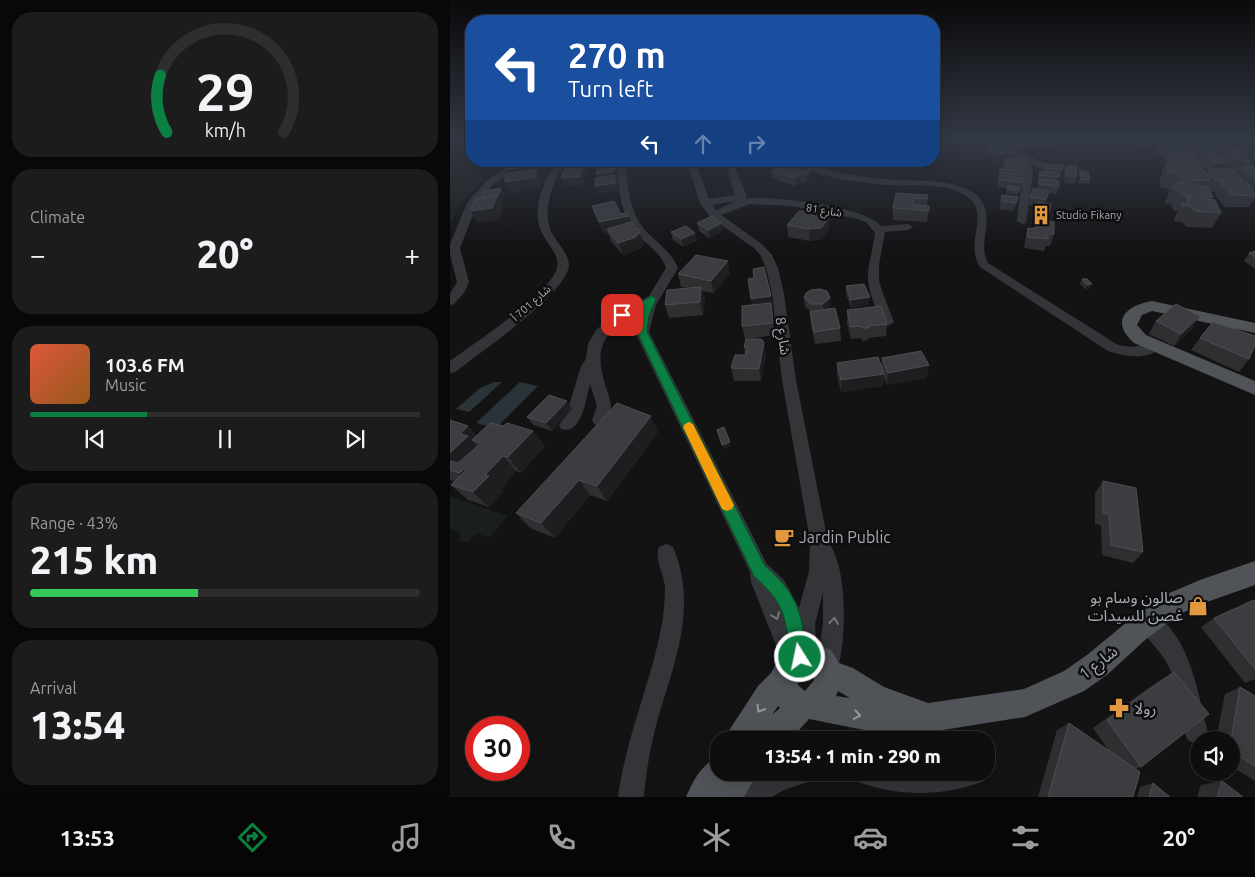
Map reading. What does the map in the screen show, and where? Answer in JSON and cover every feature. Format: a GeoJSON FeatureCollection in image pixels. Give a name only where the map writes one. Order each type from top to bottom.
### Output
{"type":"FeatureCollection","features":[{"type":"Feature","properties":{"kind":"main road"},"geometry":{"type":"LineString","coordinates":[[1255,328],[1152,306],[1139,308],[1133,312],[1129,325],[1134,335],[1154,346],[1255,388]]}},
{"type":"Feature","properties":{"kind":"main road","name":"شارع 1"},"geometry":{"type":"LineString","coordinates":[[806,705],[888,721],[914,721],[927,717],[1025,703],[1074,681],[1097,665],[1169,606],[1255,573]]}},
{"type":"Feature","properties":{"kind":"main road"},"geometry":{"type":"LineString","coordinates":[[806,666],[829,681],[823,696],[817,702],[806,705],[794,703],[788,697],[806,666]]}},
{"type":"Feature","properties":{"kind":"main road"},"geometry":{"type":"LineString","coordinates":[[747,731],[768,696],[806,666]]}},
{"type":"Feature","properties":{"kind":"main road","name":"شارع 1"},"geometry":{"type":"LineString","coordinates":[[806,666],[842,678],[876,698],[927,717]]}},
{"type":"Feature","properties":{"kind":"main road"},"geometry":{"type":"LineString","coordinates":[[779,731],[806,705]]}},
{"type":"Feature","properties":{"kind":"main road"},"geometry":{"type":"LineString","coordinates":[[702,797],[713,781]]}},
{"type":"Feature","properties":{"kind":"main road"},"geometry":{"type":"LineString","coordinates":[[725,797],[737,781]]}},
{"type":"Feature","properties":{"kind":"street"},"geometry":{"type":"LineString","coordinates":[[450,301],[460,290],[463,282],[454,248],[472,203],[489,182],[498,176]]}},
{"type":"Feature","properties":{"kind":"street","name":"شارع 701 أ"},"geometry":{"type":"LineString","coordinates":[[450,368],[542,295],[562,270],[563,263],[544,227],[544,210],[552,176]]}},
{"type":"Feature","properties":{"kind":"street"},"geometry":{"type":"LineString","coordinates":[[622,176],[628,212],[637,228],[669,257],[672,268],[644,315],[642,332],[760,571],[761,582],[806,666]]}},
{"type":"Feature","properties":{"kind":"street","name":"شارع 8"},"geometry":{"type":"LineString","coordinates":[[696,176],[705,203],[714,215],[758,246],[766,256],[772,268],[778,294],[789,380],[819,540],[830,570],[835,603],[806,666]]}},
{"type":"Feature","properties":{"kind":"street"},"geometry":{"type":"LineString","coordinates":[[734,176],[741,200]]}},
{"type":"Feature","properties":{"kind":"street"},"geometry":{"type":"LineString","coordinates":[[842,176],[884,182],[942,186],[968,194],[980,206],[983,215],[979,255],[984,266],[1113,348],[1132,352],[1154,346]]}},
{"type":"Feature","properties":{"kind":"street"},"geometry":{"type":"LineString","coordinates":[[1022,221],[1027,176]]}},
{"type":"Feature","properties":{"kind":"street","name":"شارع 81"},"geometry":{"type":"LineString","coordinates":[[705,203],[741,200],[766,201],[854,215],[872,222],[878,229]]}},
{"type":"Feature","properties":{"kind":"street","name":"شارع 81"},"geometry":{"type":"LineString","coordinates":[[714,215],[741,200]]}},
{"type":"Feature","properties":{"kind":"street"},"geometry":{"type":"LineString","coordinates":[[888,322],[876,293],[873,276],[872,266],[880,240],[878,229],[908,227]]}},
{"type":"Feature","properties":{"kind":"street"},"geometry":{"type":"LineString","coordinates":[[600,420],[605,408],[592,360],[592,350],[596,338],[607,326],[622,315],[652,299]]}},
{"type":"Feature","properties":{"kind":"street"},"geometry":{"type":"LineString","coordinates":[[567,425],[573,418],[588,366],[592,360]]}},
{"type":"Feature","properties":{"kind":"street","name":"شارع 8"},"geometry":{"type":"LineString","coordinates":[[806,666],[805,624],[819,571],[819,540]]}},
{"type":"Feature","properties":{"kind":"street"},"geometry":{"type":"LineString","coordinates":[[631,797],[644,723],[669,639],[675,589],[666,553]]}},
{"type":"Feature","properties":{"kind":"street"},"geometry":{"type":"LineString","coordinates":[[1148,622],[1165,640],[1180,664],[1185,678],[1196,731]]}},
{"type":"Feature","properties":{"kind":"street"},"geometry":{"type":"LineString","coordinates":[[754,797],[763,787],[775,781]]}},
{"type":"Feature","properties":{"kind":"shaded area"},"geometry":{"type":"Polygon","coordinates":[[[450,176],[487,176],[461,204],[450,223],[450,176]]]}},
{"type":"Feature","properties":{"kind":"shaded area"},"geometry":{"type":"Polygon","coordinates":[[[494,382],[502,382],[469,412],[456,409],[480,388],[494,382]]]}},
{"type":"Feature","properties":{"kind":"shaded area"},"geometry":{"type":"Polygon","coordinates":[[[520,382],[538,386],[496,428],[476,423],[520,382]]]}},
{"type":"Feature","properties":{"kind":"shaded area"},"geometry":{"type":"Polygon","coordinates":[[[450,496],[508,516],[489,538],[477,533],[467,543],[458,540],[462,536],[458,534],[460,532],[452,529],[450,531],[450,496]]]}},
{"type":"Feature","properties":{"kind":"building"},"geometry":{"type":"Polygon","coordinates":[[[505,176],[536,176],[536,177],[505,182],[505,176]]]}},
{"type":"Feature","properties":{"kind":"building"},"geometry":{"type":"Polygon","coordinates":[[[562,176],[580,176],[580,177],[561,178],[562,176]]]}},
{"type":"Feature","properties":{"kind":"building"},"geometry":{"type":"Polygon","coordinates":[[[615,176],[612,181],[615,180],[615,183],[595,186],[596,178],[615,176]]]}},
{"type":"Feature","properties":{"kind":"building"},"geometry":{"type":"Polygon","coordinates":[[[1000,176],[1009,176],[1022,178],[1022,182],[999,180],[1000,176]]]}},
{"type":"Feature","properties":{"kind":"building"},"geometry":{"type":"Polygon","coordinates":[[[1080,176],[1089,176],[1090,180],[1080,179],[1080,176]]]}},
{"type":"Feature","properties":{"kind":"building"},"geometry":{"type":"Polygon","coordinates":[[[1178,176],[1208,176],[1210,180],[1186,181],[1178,176]]]}},
{"type":"Feature","properties":{"kind":"building"},"geometry":{"type":"Polygon","coordinates":[[[1211,176],[1239,176],[1243,182],[1237,181],[1238,183],[1249,184],[1255,196],[1232,195],[1221,183],[1228,181],[1216,181],[1211,176]]]}},
{"type":"Feature","properties":{"kind":"building"},"geometry":{"type":"Polygon","coordinates":[[[1039,179],[1059,181],[1059,187],[1039,184],[1039,179]]]}},
{"type":"Feature","properties":{"kind":"building"},"geometry":{"type":"Polygon","coordinates":[[[1175,182],[1207,187],[1213,197],[1203,196],[1204,198],[1215,200],[1221,213],[1195,211],[1190,206],[1181,206],[1182,203],[1188,204],[1186,197],[1192,197],[1181,195],[1178,189],[1173,189],[1172,186],[1176,185],[1175,182]]]}},
{"type":"Feature","properties":{"kind":"building"},"geometry":{"type":"Polygon","coordinates":[[[1008,186],[1020,188],[1019,191],[1007,189],[1008,186]]]}},
{"type":"Feature","properties":{"kind":"building"},"geometry":{"type":"Polygon","coordinates":[[[501,188],[497,197],[481,198],[484,191],[501,188]]]}},
{"type":"Feature","properties":{"kind":"building"},"geometry":{"type":"Polygon","coordinates":[[[1033,188],[1049,191],[1046,200],[1030,197],[1033,188]]]}},
{"type":"Feature","properties":{"kind":"building"},"geometry":{"type":"Polygon","coordinates":[[[896,193],[928,195],[927,199],[914,198],[913,205],[929,206],[929,211],[893,208],[896,193]]]}},
{"type":"Feature","properties":{"kind":"building"},"geometry":{"type":"Polygon","coordinates":[[[1002,195],[1018,197],[1016,203],[1001,201],[1002,195]]]}},
{"type":"Feature","properties":{"kind":"building"},"geometry":{"type":"Polygon","coordinates":[[[497,196],[492,208],[470,211],[476,199],[497,196]]]}},
{"type":"Feature","properties":{"kind":"building"},"geometry":{"type":"Polygon","coordinates":[[[614,201],[621,214],[627,213],[629,216],[599,222],[592,206],[614,201]]]}},
{"type":"Feature","properties":{"kind":"building"},"geometry":{"type":"Polygon","coordinates":[[[1038,202],[1051,204],[1049,213],[1036,211],[1038,202]]]}},
{"type":"Feature","properties":{"kind":"building"},"geometry":{"type":"Polygon","coordinates":[[[799,211],[821,214],[819,216],[829,218],[821,228],[809,229],[787,225],[799,211]]]}},
{"type":"Feature","properties":{"kind":"building"},"geometry":{"type":"Polygon","coordinates":[[[712,216],[722,223],[708,230],[697,223],[712,216]]]}},
{"type":"Feature","properties":{"kind":"building"},"geometry":{"type":"Polygon","coordinates":[[[1036,220],[1054,222],[1054,234],[1048,234],[1048,239],[1027,237],[1028,228],[1036,229],[1036,220]]]}},
{"type":"Feature","properties":{"kind":"building"},"geometry":{"type":"Polygon","coordinates":[[[631,222],[640,233],[636,237],[618,243],[607,229],[631,222]]]}},
{"type":"Feature","properties":{"kind":"building"},"geometry":{"type":"Polygon","coordinates":[[[686,226],[695,233],[681,239],[671,232],[686,226]]]}},
{"type":"Feature","properties":{"kind":"building"},"geometry":{"type":"Polygon","coordinates":[[[1255,251],[1255,257],[1249,253],[1255,251]]]}},
{"type":"Feature","properties":{"kind":"building"},"geometry":{"type":"Polygon","coordinates":[[[696,255],[728,261],[711,281],[678,274],[696,255]]]}},
{"type":"Feature","properties":{"kind":"building"},"geometry":{"type":"Polygon","coordinates":[[[764,267],[771,296],[751,299],[748,279],[754,278],[753,269],[764,267]]]}},
{"type":"Feature","properties":{"kind":"building"},"geometry":{"type":"Polygon","coordinates":[[[1082,279],[1087,279],[1092,284],[1087,285],[1082,279]]]}},
{"type":"Feature","properties":{"kind":"building"},"geometry":{"type":"Polygon","coordinates":[[[864,284],[870,297],[851,300],[846,286],[864,284]]]}},
{"type":"Feature","properties":{"kind":"building"},"geometry":{"type":"Polygon","coordinates":[[[701,287],[700,302],[665,305],[667,290],[701,287]]]}},
{"type":"Feature","properties":{"kind":"building"},"geometry":{"type":"Polygon","coordinates":[[[820,289],[827,291],[830,298],[823,304],[811,304],[804,298],[806,293],[811,290],[820,289]]]}},
{"type":"Feature","properties":{"kind":"building"},"geometry":{"type":"Polygon","coordinates":[[[771,303],[773,323],[742,326],[742,306],[771,303]]]}},
{"type":"Feature","properties":{"kind":"building"},"geometry":{"type":"Polygon","coordinates":[[[1176,304],[1200,316],[1181,334],[1156,321],[1176,304]]]}},
{"type":"Feature","properties":{"kind":"building"},"geometry":{"type":"Polygon","coordinates":[[[881,306],[887,324],[868,326],[869,328],[862,328],[862,326],[851,327],[847,310],[881,306]]]}},
{"type":"Feature","properties":{"kind":"building"},"geometry":{"type":"Polygon","coordinates":[[[835,308],[840,328],[814,332],[810,312],[835,308]]]}},
{"type":"Feature","properties":{"kind":"building"},"geometry":{"type":"Polygon","coordinates":[[[1213,322],[1255,336],[1255,345],[1249,359],[1200,338],[1213,322]]]}},
{"type":"Feature","properties":{"kind":"building"},"geometry":{"type":"Polygon","coordinates":[[[746,339],[761,339],[764,342],[759,369],[731,368],[735,355],[745,355],[746,339]]]}},
{"type":"Feature","properties":{"kind":"building"},"geometry":{"type":"Polygon","coordinates":[[[921,351],[929,365],[888,373],[882,358],[921,351]]]}},
{"type":"Feature","properties":{"kind":"building"},"geometry":{"type":"Polygon","coordinates":[[[878,357],[884,374],[841,380],[837,363],[878,357]]]}},
{"type":"Feature","properties":{"kind":"building"},"geometry":{"type":"Polygon","coordinates":[[[549,395],[567,401],[546,423],[527,417],[549,395]]]}},
{"type":"Feature","properties":{"kind":"building"},"geometry":{"type":"Polygon","coordinates":[[[617,403],[651,416],[597,486],[579,480],[541,523],[516,513],[617,403]]]}},
{"type":"Feature","properties":{"kind":"building"},"geometry":{"type":"Polygon","coordinates":[[[450,420],[468,426],[460,434],[468,436],[450,453],[450,420]]]}},
{"type":"Feature","properties":{"kind":"building"},"geometry":{"type":"Polygon","coordinates":[[[490,423],[503,426],[507,423],[533,431],[508,457],[503,456],[485,475],[489,476],[473,492],[451,485],[466,470],[464,469],[460,473],[450,470],[450,461],[458,463],[481,443],[472,440],[490,423]]]}},
{"type":"Feature","properties":{"kind":"building"},"geometry":{"type":"Polygon","coordinates":[[[724,427],[730,442],[722,445],[717,430],[724,427]]]}},
{"type":"Feature","properties":{"kind":"building"},"geometry":{"type":"Polygon","coordinates":[[[1103,481],[1136,488],[1143,552],[1111,545],[1109,514],[1103,513],[1103,481]]]}},
{"type":"Feature","properties":{"kind":"building"},"geometry":{"type":"Polygon","coordinates":[[[1255,601],[1255,669],[1214,618],[1255,601]]]}},
{"type":"Feature","properties":{"kind":"building"},"geometry":{"type":"Polygon","coordinates":[[[801,656],[808,658],[808,664],[802,668],[798,664],[801,656]]]}},
{"type":"Feature","properties":{"kind":"building"},"geometry":{"type":"Polygon","coordinates":[[[1174,672],[1209,714],[1141,767],[1107,720],[1174,672]]]}},
{"type":"Feature","properties":{"kind":"building"},"geometry":{"type":"Polygon","coordinates":[[[1240,687],[1255,696],[1255,766],[1240,757],[1240,731],[1233,731],[1240,687]]]}},
{"type":"Feature","properties":{"kind":"building"},"geometry":{"type":"Polygon","coordinates":[[[1069,723],[1140,772],[1133,797],[1048,797],[1069,723]]]}},
{"type":"Feature","properties":{"kind":"building"},"geometry":{"type":"Polygon","coordinates":[[[1222,781],[1243,797],[1217,797],[1222,781]]]}},
{"type":"Feature","properties":{"kind":"building"},"geometry":{"type":"Polygon","coordinates":[[[1153,783],[1170,797],[1149,797],[1153,783]]]}},
{"type":"Feature","properties":{"kind":"slow traffic"},"geometry":{"type":"LineString","coordinates":[[689,427],[727,505]]}},
{"type":"Feature","properties":{"kind":"place","name":"Studio Fikany"},"geometry":{"type":"Point","coordinates":[1041,215]}},
{"type":"Feature","properties":{"kind":"place","name":"Jardin Public"},"geometry":{"type":"Point","coordinates":[784,537]}},
{"type":"Feature","properties":{"kind":"place","name":"صالون وسام بو غصن للسيدات"},"geometry":{"type":"Point","coordinates":[1198,606]}},
{"type":"Feature","properties":{"kind":"place","name":"رولا"},"geometry":{"type":"Point","coordinates":[1119,708]}},
{"type":"Feature","properties":{"kind":"route"},"geometry":{"type":"LineString","coordinates":[[622,315],[652,299],[644,315],[642,332],[760,571],[777,586],[788,604],[792,614],[800,657]]}}]}
